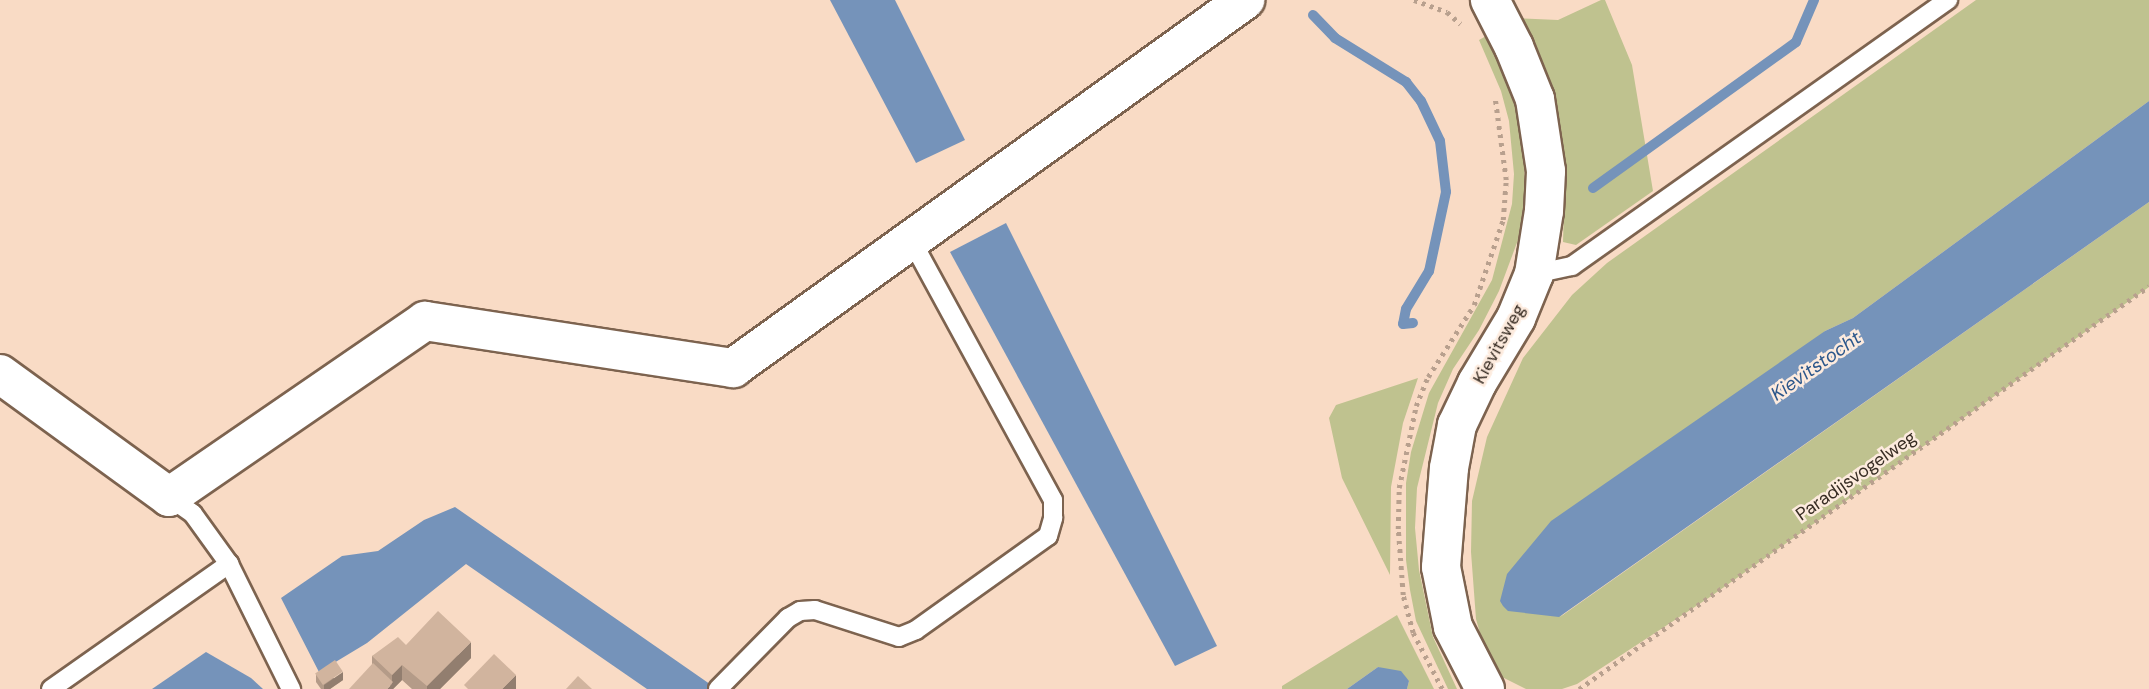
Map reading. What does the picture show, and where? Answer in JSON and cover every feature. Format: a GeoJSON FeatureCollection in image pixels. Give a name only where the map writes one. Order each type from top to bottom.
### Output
{"type":"FeatureCollection","features":[{"type":"Feature","properties":{"kind":"street"},"geometry":{"type":"LineString","coordinates":[[0,374],[169,497],[425,321],[733,368],[1245,0]]}},
{"type":"Feature","properties":{"kind":"street","name":"Kievitsweg"},"geometry":{"type":"LineString","coordinates":[[1485,689],[1453,628],[1440,567],[1449,468],[1457,425],[1477,383],[1516,318],[1534,274],[1544,211],[1546,171],[1535,99],[1514,47],[1490,0]]}},
{"type":"Feature","properties":{"kind":"lane"},"geometry":{"type":"LineString","coordinates":[[1534,274],[1572,266],[1948,0]]}},
{"type":"Feature","properties":{"kind":"lane"},"geometry":{"type":"LineString","coordinates":[[718,689],[788,618],[800,611],[815,610],[899,637],[1048,536],[1053,518],[1053,500],[911,240]]}},
{"type":"Feature","properties":{"kind":"lane"},"geometry":{"type":"LineString","coordinates":[[169,497],[193,514],[229,564],[291,689]]}},
{"type":"Feature","properties":{"kind":"lane"},"geometry":{"type":"LineString","coordinates":[[51,689],[229,564]]}},
{"type":"Feature","properties":{"kind":"path"},"geometry":{"type":"LineString","coordinates":[[1414,0],[1447,12],[1465,28]]}},
{"type":"Feature","properties":{"kind":"path","name":"Paradijsvogelweg"},"geometry":{"type":"LineString","coordinates":[[1579,689],[2149,286]]}},
{"type":"Feature","properties":{"kind":"green space"},"geometry":{"type":"Polygon","coordinates":[[[1605,0],[1632,65],[1653,191],[1576,245],[1563,242],[1565,173],[1554,101],[1516,18],[1558,20],[1605,0]]]}},
{"type":"Feature","properties":{"kind":"green space"},"geometry":{"type":"Polygon","coordinates":[[[1976,0],[2149,0],[2149,101],[1853,318],[1825,331],[1560,617],[2149,202],[2149,287],[1710,597],[1577,684],[1562,689],[1526,689],[1500,676],[1484,647],[1476,619],[1471,552],[1472,501],[1487,437],[1523,358],[1572,295],[1607,263],[1976,0]]]}},
{"type":"Feature","properties":{"kind":"green space"},"geometry":{"type":"Polygon","coordinates":[[[1488,35],[1520,115],[1524,140],[1525,199],[1518,240],[1499,291],[1479,330],[1453,369],[1438,403],[1417,488],[1415,528],[1419,570],[1433,637],[1457,689],[1448,689],[1416,621],[1406,560],[1406,483],[1411,452],[1429,393],[1492,280],[1512,204],[1514,174],[1509,121],[1501,91],[1479,40],[1488,35]]]}},
{"type":"Feature","properties":{"kind":"green space"},"geometry":{"type":"Polygon","coordinates":[[[1418,378],[1403,423],[1391,487],[1390,575],[1342,478],[1329,418],[1336,405],[1418,378]]]}},
{"type":"Feature","properties":{"kind":"green space"},"geometry":{"type":"Polygon","coordinates":[[[1397,615],[1434,689],[1407,689],[1409,681],[1378,667],[1347,689],[1282,689],[1282,686],[1397,615]]]}},
{"type":"Feature","properties":{"kind":"water"},"geometry":{"type":"Polygon","coordinates":[[[830,0],[895,0],[965,140],[916,163],[830,0]]]}},
{"type":"Feature","properties":{"kind":"water","name":"Kievitstocht"},"geometry":{"type":"Polygon","coordinates":[[[2149,101],[2149,202],[1559,617],[1508,611],[1503,606],[1500,601],[1507,574],[1551,521],[1825,331],[1853,318],[2149,101]]]}},
{"type":"Feature","properties":{"kind":"water"},"geometry":{"type":"Polygon","coordinates":[[[1006,223],[1217,646],[1175,666],[950,252],[1006,223]]]}},
{"type":"Feature","properties":{"kind":"water"},"geometry":{"type":"Polygon","coordinates":[[[455,507],[717,689],[647,689],[466,564],[367,643],[319,672],[281,598],[342,556],[378,551],[424,520],[455,507]]]}},
{"type":"Feature","properties":{"kind":"water"},"geometry":{"type":"Polygon","coordinates":[[[206,652],[251,678],[263,689],[152,689],[206,652]]]}},
{"type":"Feature","properties":{"kind":"water"},"geometry":{"type":"Polygon","coordinates":[[[1378,667],[1401,671],[1409,681],[1407,689],[1347,689],[1378,667]]]}},
{"type":"Feature","properties":{"kind":"building"},"geometry":{"type":"Polygon","coordinates":[[[438,611],[471,642],[427,686],[402,665],[392,675],[372,656],[398,637],[406,645],[438,611]]]}},
{"type":"Feature","properties":{"kind":"building"},"geometry":{"type":"Polygon","coordinates":[[[494,654],[516,675],[502,689],[468,689],[464,685],[494,654]]]}},
{"type":"Feature","properties":{"kind":"building"},"geometry":{"type":"Polygon","coordinates":[[[335,660],[343,672],[323,685],[315,673],[335,660]]]}},
{"type":"Feature","properties":{"kind":"building"},"geometry":{"type":"Polygon","coordinates":[[[373,663],[393,682],[387,689],[349,689],[373,663]]]}},
{"type":"Feature","properties":{"kind":"building"},"geometry":{"type":"Polygon","coordinates":[[[578,676],[592,689],[566,689],[578,676]]]}},
{"type":"Feature","properties":{"kind":"waterway"},"geometry":{"type":"LineString","coordinates":[[1593,188],[1796,42],[1814,0]]}},
{"type":"Feature","properties":{"kind":"waterway"},"geometry":{"type":"LineString","coordinates":[[1313,15],[1335,38],[1406,82],[1421,101],[1440,141],[1446,192],[1429,271],[1406,309],[1403,324],[1413,323]]}}]}
